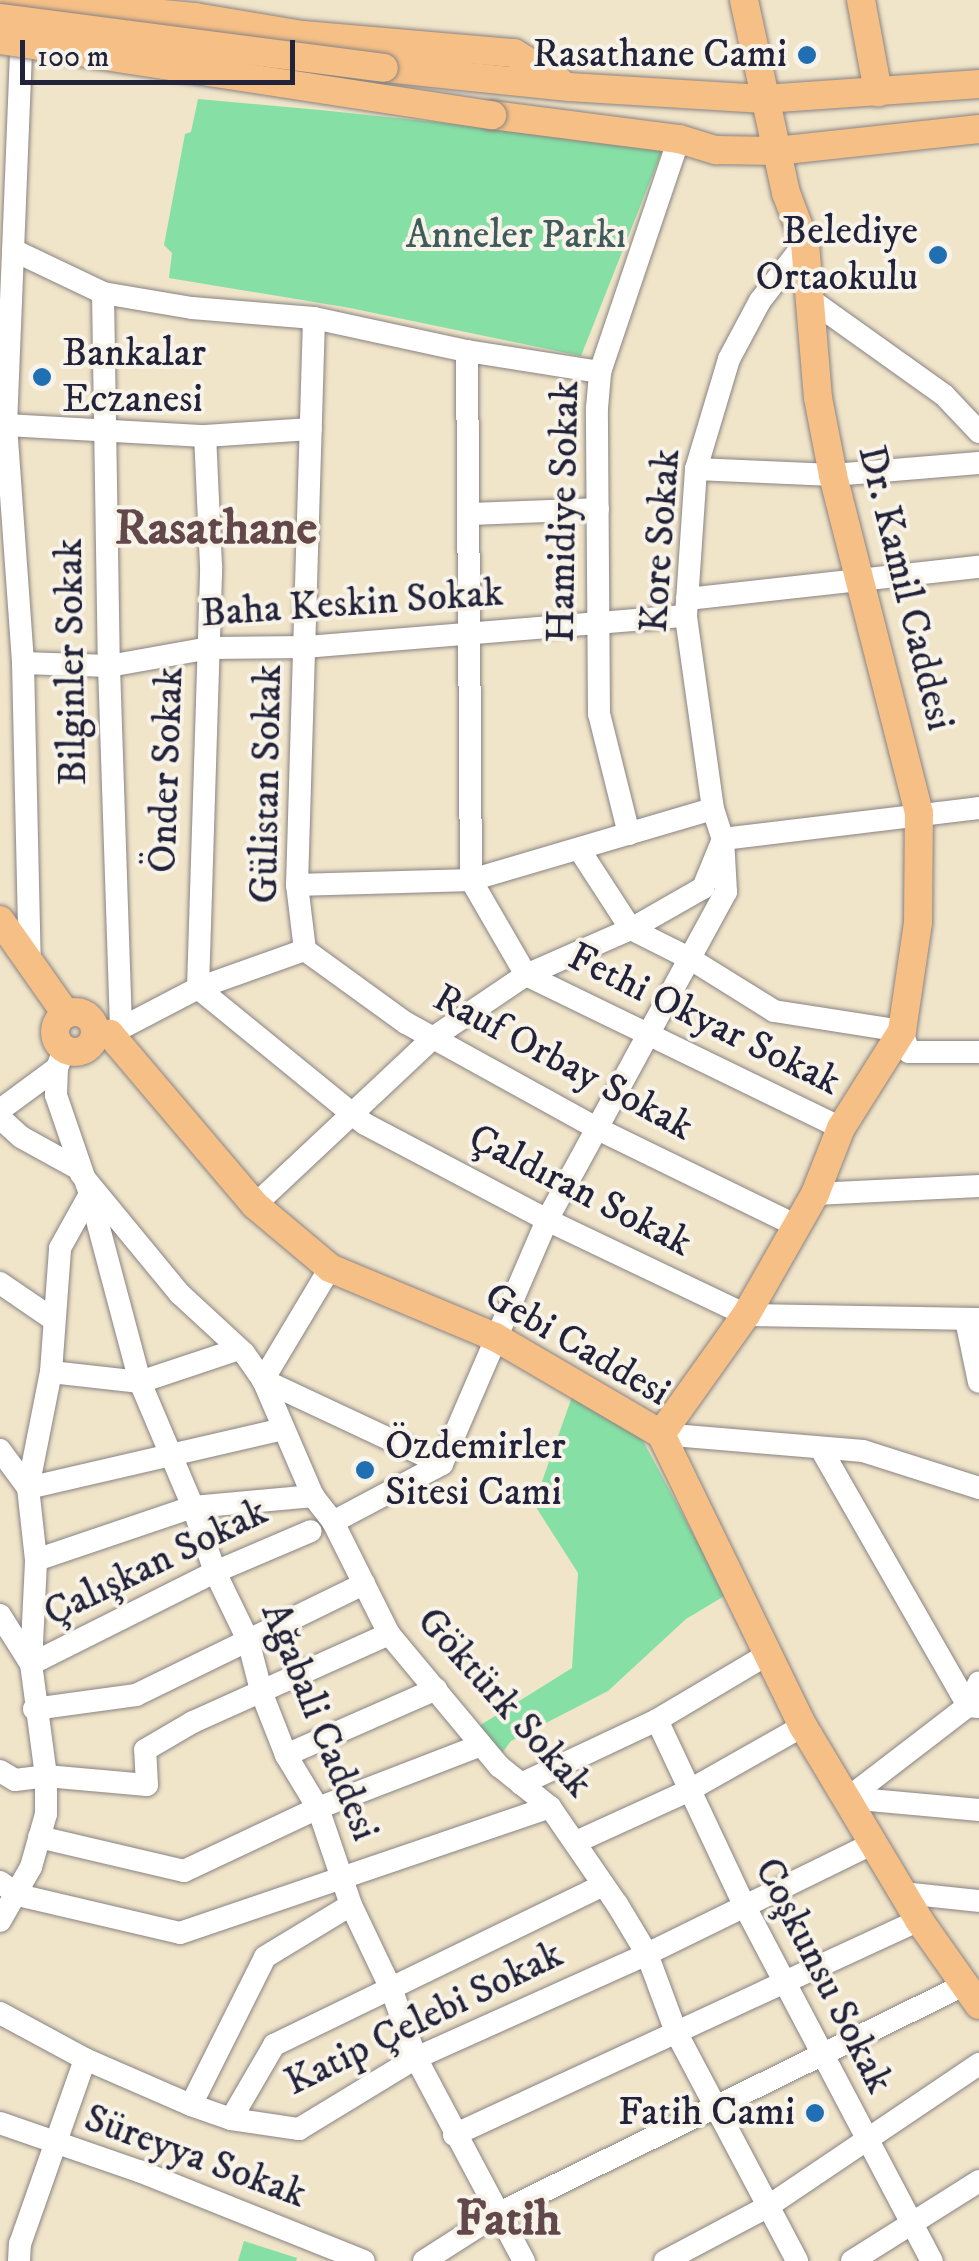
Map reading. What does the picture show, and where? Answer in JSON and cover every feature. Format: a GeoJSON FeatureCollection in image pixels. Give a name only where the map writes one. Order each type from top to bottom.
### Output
{"type":"FeatureCollection","features":[{"type":"Feature","properties":{"kind":"main road"},"geometry":{"type":"LineString","coordinates":[[12,0],[194,16],[303,35],[514,53],[569,87]]}},
{"type":"Feature","properties":{"kind":"main road","name":"Dr. Kamil Caddesi"},"geometry":{"type":"LineString","coordinates":[[661,1434],[746,1315],[815,1194],[841,1128],[902,1031],[918,922],[920,813],[833,475],[818,398],[805,244],[776,150],[744,0]]}},
{"type":"Feature","properties":{"kind":"main road"},"geometry":{"type":"LineString","coordinates":[[861,0],[878,92]]}},
{"type":"Feature","properties":{"kind":"main road"},"geometry":{"type":"LineString","coordinates":[[0,18],[384,68],[569,87],[764,99],[979,84]]}},
{"type":"Feature","properties":{"kind":"main road"},"geometry":{"type":"LineString","coordinates":[[0,40],[492,115],[678,139],[716,150],[776,150],[972,135]]}},
{"type":"Feature","properties":{"kind":"main road"},"geometry":{"type":"LineString","coordinates":[[0,920],[66,1014],[54,1032],[61,1059],[78,1053],[109,1032]]}},
{"type":"Feature","properties":{"kind":"main road","name":"Gebi Caddesi"},"geometry":{"type":"LineString","coordinates":[[66,1014],[86,1015],[109,1032],[255,1205],[330,1268],[495,1337],[661,1434],[803,1726],[919,1920],[972,1994]]}},
{"type":"Feature","properties":{"kind":"street"},"geometry":{"type":"LineString","coordinates":[[12,0],[22,52],[6,425],[24,663],[30,961]]}},
{"type":"Feature","properties":{"kind":"street","name":"Hamidiye Sokak"},"geometry":{"type":"LineString","coordinates":[[629,834],[599,714],[600,372],[678,139]]}},
{"type":"Feature","properties":{"kind":"street","name":"Kore Sokak"},"geometry":{"type":"LineString","coordinates":[[723,839],[713,809],[686,608],[696,469],[729,359],[760,301],[805,244]]}},
{"type":"Feature","properties":{"kind":"street"},"geometry":{"type":"LineString","coordinates":[[13,250],[103,293],[192,308],[314,318],[467,352],[600,372]]}},
{"type":"Feature","properties":{"kind":"street","name":"Bilginler Sokak"},"geometry":{"type":"LineString","coordinates":[[103,293],[109,1032]]}},
{"type":"Feature","properties":{"kind":"street"},"geometry":{"type":"LineString","coordinates":[[808,298],[944,395],[979,432]]}},
{"type":"Feature","properties":{"kind":"street","name":"Gülistan Sokak"},"geometry":{"type":"LineString","coordinates":[[305,950],[297,885],[314,318]]}},
{"type":"Feature","properties":{"kind":"street"},"geometry":{"type":"LineString","coordinates":[[467,352],[471,880]]}},
{"type":"Feature","properties":{"kind":"street"},"geometry":{"type":"LineString","coordinates":[[6,425],[204,436],[311,429]]}},
{"type":"Feature","properties":{"kind":"street","name":"Önder Sokak"},"geometry":{"type":"LineString","coordinates":[[198,988],[211,566],[204,436]]}},
{"type":"Feature","properties":{"kind":"street"},"geometry":{"type":"LineString","coordinates":[[696,469],[833,475],[979,463]]}},
{"type":"Feature","properties":{"kind":"street"},"geometry":{"type":"LineString","coordinates":[[469,514],[598,509]]}},
{"type":"Feature","properties":{"kind":"street","name":"Baha Keskin Sokak"},"geometry":{"type":"LineString","coordinates":[[24,663],[108,666],[210,648],[306,647],[598,624],[979,567]]}},
{"type":"Feature","properties":{"kind":"street"},"geometry":{"type":"LineString","coordinates":[[723,839],[979,808]]}},
{"type":"Feature","properties":{"kind":"street"},"geometry":{"type":"LineString","coordinates":[[297,885],[471,880],[713,809]]}},
{"type":"Feature","properties":{"kind":"street"},"geometry":{"type":"LineString","coordinates":[[255,1205],[434,1037],[526,975],[632,929],[703,888],[723,839]]}},
{"type":"Feature","properties":{"kind":"street"},"geometry":{"type":"LineString","coordinates":[[330,1268],[263,1380],[442,1464],[547,1220],[726,892],[723,839]]}},
{"type":"Feature","properties":{"kind":"street"},"geometry":{"type":"LineString","coordinates":[[580,848],[632,929],[689,958],[774,1011],[902,1031],[910,1052],[979,1052]]}},
{"type":"Feature","properties":{"kind":"street","name":"Fethi Okyar Sokak"},"geometry":{"type":"LineString","coordinates":[[471,880],[526,975],[841,1128]]}},
{"type":"Feature","properties":{"kind":"street"},"geometry":{"type":"LineString","coordinates":[[109,1032],[198,988],[305,950]]}},
{"type":"Feature","properties":{"kind":"street","name":"Rauf Orbay Sokak"},"geometry":{"type":"LineString","coordinates":[[305,950],[406,1023],[598,1128],[795,1224]]}},
{"type":"Feature","properties":{"kind":"street","name":"Çaldıran Sokak"},"geometry":{"type":"LineString","coordinates":[[198,988],[354,1110],[366,1124],[547,1220],[746,1315],[973,1320]]}},
{"type":"Feature","properties":{"kind":"street"},"geometry":{"type":"LineString","coordinates":[[0,1110],[61,1059]]}},
{"type":"Feature","properties":{"kind":"street","name":"Ağabali Caddesi"},"geometry":{"type":"LineString","coordinates":[[61,1059],[56,1096],[140,1382],[193,1507],[215,1572],[248,1640],[262,1694],[286,1754],[318,1808],[351,1904],[392,1991],[416,2058],[524,2261]]}},
{"type":"Feature","properties":{"kind":"street"},"geometry":{"type":"LineString","coordinates":[[0,1118],[22,1137],[81,1171],[60,1248],[51,1372],[28,1488],[36,1560],[34,1710],[46,1776],[46,1814],[39,1837],[9,1889],[0,1921]]}},
{"type":"Feature","properties":{"kind":"street","name":"Göktürk Sokak"},"geometry":{"type":"LineString","coordinates":[[81,1171],[180,1294],[239,1349],[263,1380],[313,1496],[333,1522],[388,1634],[481,1745],[550,1806],[576,1842],[647,1954],[676,2032],[797,2261]]}},
{"type":"Feature","properties":{"kind":"street"},"geometry":{"type":"LineString","coordinates":[[815,1194],[979,1186]]}},
{"type":"Feature","properties":{"kind":"street"},"geometry":{"type":"LineString","coordinates":[[0,1283],[54,1320]]}},
{"type":"Feature","properties":{"kind":"street"},"geometry":{"type":"LineString","coordinates":[[973,1320],[979,1382]]}},
{"type":"Feature","properties":{"kind":"street"},"geometry":{"type":"LineString","coordinates":[[51,1372],[140,1382],[239,1349]]}},
{"type":"Feature","properties":{"kind":"street"},"geometry":{"type":"LineString","coordinates":[[28,1488],[284,1429]]}},
{"type":"Feature","properties":{"kind":"street"},"geometry":{"type":"LineString","coordinates":[[661,1434],[863,1451],[979,1488]]}},
{"type":"Feature","properties":{"kind":"street"},"geometry":{"type":"LineString","coordinates":[[821,1449],[974,1706]]}},
{"type":"Feature","properties":{"kind":"street"},"geometry":{"type":"LineString","coordinates":[[0,1450],[28,1488]]}},
{"type":"Feature","properties":{"kind":"street","name":"Çalışkan Sokak"},"geometry":{"type":"LineString","coordinates":[[333,1522],[442,1464]]}},
{"type":"Feature","properties":{"kind":"street"},"geometry":{"type":"LineString","coordinates":[[36,1560],[193,1507],[313,1496]]}},
{"type":"Feature","properties":{"kind":"street","name":"Çalışkan Sokak"},"geometry":{"type":"LineString","coordinates":[[0,1615],[32,1664],[215,1572],[311,1531]]}},
{"type":"Feature","properties":{"kind":"street"},"geometry":{"type":"LineString","coordinates":[[34,1710],[136,1695],[364,1584]]}},
{"type":"Feature","properties":{"kind":"street"},"geometry":{"type":"LineString","coordinates":[[0,1770],[15,1780],[46,1776],[146,1785],[145,1750],[193,1722],[388,1634]]}},
{"type":"Feature","properties":{"kind":"street"},"geometry":{"type":"LineString","coordinates":[[521,1784],[656,1720],[770,1653]]}},
{"type":"Feature","properties":{"kind":"street"},"geometry":{"type":"LineString","coordinates":[[848,1798],[974,1706],[979,1682]]}},
{"type":"Feature","properties":{"kind":"street"},"geometry":{"type":"LineString","coordinates":[[286,1754],[436,1689]]}},
{"type":"Feature","properties":{"kind":"street","name":"Coşkunsu Sokak"},"geometry":{"type":"LineString","coordinates":[[656,1720],[744,1905],[932,2261]]}},
{"type":"Feature","properties":{"kind":"street"},"geometry":{"type":"LineString","coordinates":[[576,1842],[688,1791],[803,1726]]}},
{"type":"Feature","properties":{"kind":"street"},"geometry":{"type":"LineString","coordinates":[[39,1837],[184,1870],[318,1808],[481,1745]]}},
{"type":"Feature","properties":{"kind":"street"},"geometry":{"type":"LineString","coordinates":[[848,1798],[979,1810]]}},
{"type":"Feature","properties":{"kind":"street"},"geometry":{"type":"LineString","coordinates":[[9,1889],[180,1933],[550,1806]]}},
{"type":"Feature","properties":{"kind":"street","name":"Katip Çelebi Sokak"},"geometry":{"type":"LineString","coordinates":[[0,2013],[85,2059],[191,2104],[231,2119],[298,2129],[416,2058],[647,1954],[874,1843]]}},
{"type":"Feature","properties":{"kind":"street"},"geometry":{"type":"LineString","coordinates":[[231,2119],[274,2045],[604,1886]]}},
{"type":"Feature","properties":{"kind":"street"},"geometry":{"type":"LineString","coordinates":[[904,1893],[979,1901]]}},
{"type":"Feature","properties":{"kind":"street"},"geometry":{"type":"LineString","coordinates":[[191,2104],[265,1957],[351,1904]]}},
{"type":"Feature","properties":{"kind":"street"},"geometry":{"type":"LineString","coordinates":[[454,2135],[919,1920]]}},
{"type":"Feature","properties":{"kind":"street"},"geometry":{"type":"LineString","coordinates":[[424,2261],[498,2213],[716,2106],[972,1994]]}},
{"type":"Feature","properties":{"kind":"street"},"geometry":{"type":"LineString","coordinates":[[18,2261],[20,2244],[85,2059]]}},
{"type":"Feature","properties":{"kind":"street"},"geometry":{"type":"LineString","coordinates":[[665,2261],[767,2207],[979,2064]]}},
{"type":"Feature","properties":{"kind":"street","name":"Süreyya Sokak"},"geometry":{"type":"LineString","coordinates":[[0,2123],[54,2145],[139,2171],[364,2261]]}},
{"type":"Feature","properties":{"kind":"street"},"geometry":{"type":"LineString","coordinates":[[852,2261],[979,2181]]}},
{"type":"Feature","properties":{"kind":"green space","name":"Anneler Parkı"},"geometry":{"type":"Polygon","coordinates":[[[198,99],[664,146],[581,356],[350,308],[169,278],[172,253],[164,245],[185,134],[191,132],[198,99]]]}},
{"type":"Feature","properties":{"kind":"green space"},"geometry":{"type":"Polygon","coordinates":[[[573,1394],[641,1437],[726,1595],[686,1619],[608,1691],[511,1741],[500,1756],[479,1726],[572,1668],[578,1573],[534,1504],[573,1394]]]}},
{"type":"Feature","properties":{"kind":"green space"},"geometry":{"type":"Polygon","coordinates":[[[244,2241],[297,2258],[296,2261],[238,2261],[244,2241]]]}},
{"type":"Feature","properties":{"kind":"place","name":"Rasathane Cami"},"geometry":{"type":"Point","coordinates":[807,55]}},
{"type":"Feature","properties":{"kind":"place","name":"Belediye Ortaokulu"},"geometry":{"type":"Point","coordinates":[938,255]}},
{"type":"Feature","properties":{"kind":"place","name":"Bankalar Eczanesi"},"geometry":{"type":"Point","coordinates":[42,377]}},
{"type":"Feature","properties":{"kind":"place","name":"Özdemirler Sitesi Cami"},"geometry":{"type":"Point","coordinates":[365,1470]}},
{"type":"Feature","properties":{"kind":"place","name":"Fatih Cami"},"geometry":{"type":"Point","coordinates":[815,2113]}},
{"type":"Feature","properties":{"kind":"district","name":"Rasathane"},"geometry":{"type":"Point","coordinates":[216,529]}},
{"type":"Feature","properties":{"kind":"district","name":"Fatih"},"geometry":{"type":"Point","coordinates":[508,2220]}}]}
